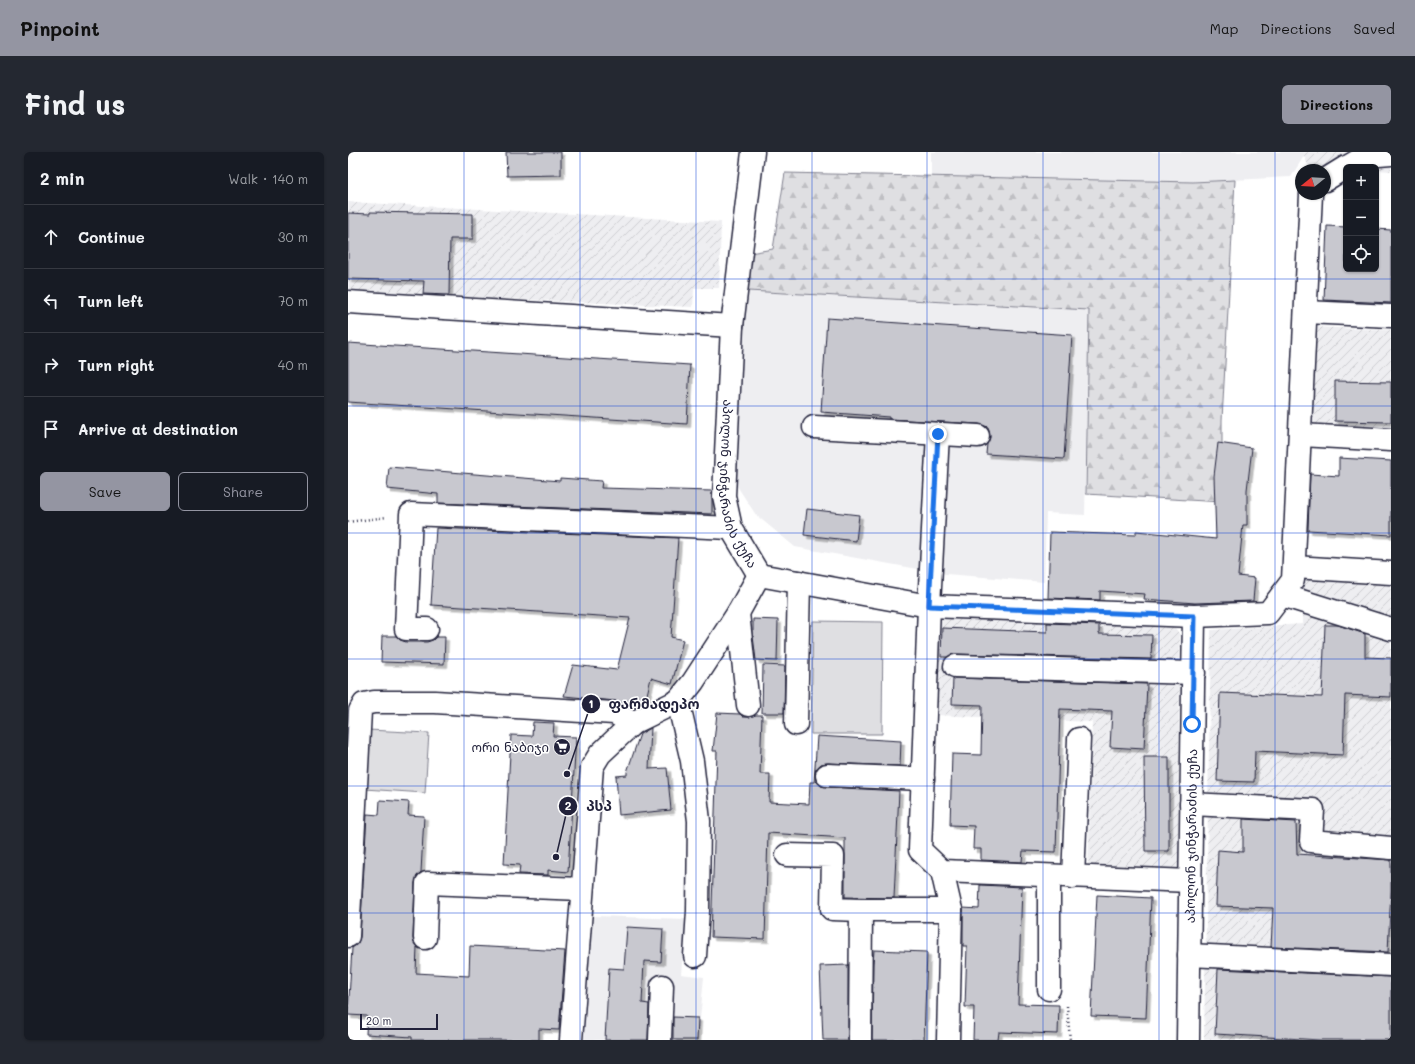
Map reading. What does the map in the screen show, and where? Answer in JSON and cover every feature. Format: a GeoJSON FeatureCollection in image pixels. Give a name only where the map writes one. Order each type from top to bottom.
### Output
{"type":"FeatureCollection","features":[{"type":"Feature","properties":{"kind":"street","name":"აპოლონ ჯინჭარაძის ქუჩა"},"geometry":{"type":"LineString","coordinates":[[753,152],[732,326],[724,496],[731,528],[759,575],[929,606],[1194,616],[1188,1040]]}},
{"type":"Feature","properties":{"kind":"street"},"geometry":{"type":"LineString","coordinates":[[1351,164],[1366,156],[1391,154]]}},
{"type":"Feature","properties":{"kind":"street"},"geometry":{"type":"LineString","coordinates":[[1331,176],[1343,169]]}},
{"type":"Feature","properties":{"kind":"street"},"geometry":{"type":"LineString","coordinates":[[1194,616],[1268,613],[1293,580],[1301,435],[1311,200]]}},
{"type":"Feature","properties":{"kind":"street"},"geometry":{"type":"LineString","coordinates":[[348,302],[732,326]]}},
{"type":"Feature","properties":{"kind":"street"},"geometry":{"type":"LineString","coordinates":[[1306,312],[1391,316]]}},
{"type":"Feature","properties":{"kind":"street"},"geometry":{"type":"LineString","coordinates":[[814,427],[978,436]]}},
{"type":"Feature","properties":{"kind":"street"},"geometry":{"type":"LineString","coordinates":[[938,434],[929,606],[920,850],[942,871],[951,910],[948,1040]]}},
{"type":"Feature","properties":{"kind":"street"},"geometry":{"type":"LineString","coordinates":[[1301,435],[1391,440]]}},
{"type":"Feature","properties":{"kind":"street"},"geometry":{"type":"LineString","coordinates":[[427,630],[406,629],[411,514],[731,528]]}},
{"type":"Feature","properties":{"kind":"street"},"geometry":{"type":"LineString","coordinates":[[1294,567],[1391,573]]}},
{"type":"Feature","properties":{"kind":"street"},"geometry":{"type":"LineString","coordinates":[[571,1040],[592,767],[600,754],[633,723],[678,701],[693,682],[738,612],[759,575]]}},
{"type":"Feature","properties":{"kind":"street"},"geometry":{"type":"LineString","coordinates":[[796,724],[799,582]]}},
{"type":"Feature","properties":{"kind":"street"},"geometry":{"type":"LineString","coordinates":[[1282,595],[1391,629]]}},
{"type":"Feature","properties":{"kind":"street"},"geometry":{"type":"LineString","coordinates":[[738,612],[748,705]]}},
{"type":"Feature","properties":{"kind":"street"},"geometry":{"type":"LineString","coordinates":[[955,666],[1194,673]]}},
{"type":"Feature","properties":{"kind":"street"},"geometry":{"type":"LineString","coordinates":[[678,701],[692,761],[699,821],[698,911],[695,956]]}},
{"type":"Feature","properties":{"kind":"street"},"geometry":{"type":"LineString","coordinates":[[348,936],[360,711],[364,704],[374,702],[435,702],[614,713],[633,723]]}},
{"type":"Feature","properties":{"kind":"street"},"geometry":{"type":"LineString","coordinates":[[1073,877],[1079,739]]}},
{"type":"Feature","properties":{"kind":"street"},"geometry":{"type":"LineString","coordinates":[[827,775],[923,779]]}},
{"type":"Feature","properties":{"kind":"street"},"geometry":{"type":"LineString","coordinates":[[1191,804],[1313,810],[1311,841],[1391,848]]}},
{"type":"Feature","properties":{"kind":"street"},"geometry":{"type":"LineString","coordinates":[[787,855],[833,856],[832,909],[951,910]]}},
{"type":"Feature","properties":{"kind":"street"},"geometry":{"type":"LineString","coordinates":[[942,871],[1190,881]]}},
{"type":"Feature","properties":{"kind":"street"},"geometry":{"type":"LineString","coordinates":[[1048,876],[1049,989]]}},
{"type":"Feature","properties":{"kind":"street"},"geometry":{"type":"LineString","coordinates":[[425,938],[427,883],[582,889]]}},
{"type":"Feature","properties":{"kind":"street"},"geometry":{"type":"LineString","coordinates":[[860,1040],[861,910]]}},
{"type":"Feature","properties":{"kind":"street"},"geometry":{"type":"LineString","coordinates":[[1189,955],[1387,960]]}},
{"type":"Feature","properties":{"kind":"street"},"geometry":{"type":"LineString","coordinates":[[660,1040],[662,986]]}},
{"type":"Feature","properties":{"kind":"path"},"geometry":{"type":"LineString","coordinates":[[348,522],[411,514]]}},
{"type":"Feature","properties":{"kind":"path"},"geometry":{"type":"LineString","coordinates":[[1049,989],[1066,1006],[1070,1040]]}},
{"type":"Feature","properties":{"kind":"shaded area"},"geometry":{"type":"Polygon","coordinates":[[[931,152],[1305,152],[1299,164],[1295,164],[1295,171],[1291,177],[1193,182],[931,176],[931,152]]]}},
{"type":"Feature","properties":{"kind":"shaded area"},"geometry":{"type":"Polygon","coordinates":[[[1305,152],[1391,152],[1391,171],[1379,170],[1379,164],[1343,164],[1343,167],[1331,169],[1331,164],[1307,164],[1304,156],[1305,152]]]}},
{"type":"Feature","properties":{"kind":"shaded area"},"geometry":{"type":"Polygon","coordinates":[[[348,202],[721,222],[719,288],[694,288],[693,307],[348,292],[348,202]]]}},
{"type":"Feature","properties":{"kind":"shaded area"},"geometry":{"type":"Polygon","coordinates":[[[748,291],[1089,310],[1085,515],[1046,513],[1044,582],[946,574],[795,547],[756,515],[737,486],[735,317],[748,291]]]}},
{"type":"Feature","properties":{"kind":"shaded area"},"geometry":{"type":"Polygon","coordinates":[[[1315,327],[1391,330],[1391,432],[1310,428],[1315,327]]]}},
{"type":"Feature","properties":{"kind":"shaded area"},"geometry":{"type":"Polygon","coordinates":[[[1304,580],[1391,584],[1391,1040],[1204,1040],[1211,630],[1302,624],[1304,580]]]}},
{"type":"Feature","properties":{"kind":"shaded area"},"geometry":{"type":"Polygon","coordinates":[[[938,619],[1172,623],[1180,635],[1178,875],[1088,871],[1092,722],[935,715],[938,619]]]}},
{"type":"Feature","properties":{"kind":"shaded area"},"geometry":{"type":"Polygon","coordinates":[[[593,916],[686,919],[681,974],[704,977],[698,1040],[577,1040],[593,916]]]}},
{"type":"Feature","properties":{"kind":"green space"},"geometry":{"type":"Polygon","coordinates":[[[785,173],[1193,182],[1235,180],[1222,420],[1222,502],[1086,494],[1089,310],[748,291],[750,253],[773,249],[785,173]]]}},
{"type":"Feature","properties":{"kind":"green space"},"geometry":{"type":"Polygon","coordinates":[[[813,621],[883,622],[882,734],[811,734],[813,621]]]}},
{"type":"Feature","properties":{"kind":"green space"},"geometry":{"type":"Polygon","coordinates":[[[368,730],[429,733],[425,793],[364,789],[368,730]]]}},
{"type":"Feature","properties":{"kind":"building"},"geometry":{"type":"Polygon","coordinates":[[[506,152],[561,152],[561,175],[507,176],[506,152]]]}},
{"type":"Feature","properties":{"kind":"building"},"geometry":{"type":"Polygon","coordinates":[[[370,212],[473,214],[473,239],[450,239],[449,295],[423,294],[424,281],[348,279],[348,213],[370,214],[370,212]]]}},
{"type":"Feature","properties":{"kind":"building"},"geometry":{"type":"Polygon","coordinates":[[[1327,226],[1343,227],[1343,272],[1379,272],[1379,229],[1391,230],[1391,303],[1324,300],[1327,226]]]}},
{"type":"Feature","properties":{"kind":"building"},"geometry":{"type":"Polygon","coordinates":[[[827,318],[1072,335],[1064,459],[986,454],[987,444],[990,437],[989,431],[988,427],[979,424],[889,419],[889,417],[821,412],[827,318]]]}},
{"type":"Feature","properties":{"kind":"building"},"geometry":{"type":"Polygon","coordinates":[[[348,343],[690,365],[687,424],[348,402],[348,343]]]}},
{"type":"Feature","properties":{"kind":"building"},"geometry":{"type":"Polygon","coordinates":[[[1335,381],[1391,382],[1391,422],[1335,421],[1335,381]]]}},
{"type":"Feature","properties":{"kind":"building"},"geometry":{"type":"Polygon","coordinates":[[[1218,443],[1252,448],[1247,490],[1247,525],[1243,525],[1238,576],[1255,578],[1253,601],[1195,603],[1144,599],[1145,594],[1100,591],[1100,600],[1048,598],[1050,532],[1136,535],[1136,531],[1216,539],[1214,476],[1218,443]]]}},
{"type":"Feature","properties":{"kind":"building"},"geometry":{"type":"Polygon","coordinates":[[[1339,458],[1391,461],[1391,535],[1308,530],[1310,474],[1339,476],[1339,458]]]}},
{"type":"Feature","properties":{"kind":"building"},"geometry":{"type":"Polygon","coordinates":[[[389,467],[560,481],[560,478],[602,481],[601,488],[712,491],[712,514],[438,503],[438,494],[387,489],[389,467]]]}},
{"type":"Feature","properties":{"kind":"building"},"geometry":{"type":"Polygon","coordinates":[[[807,509],[859,515],[856,541],[804,535],[807,509]]]}},
{"type":"Feature","properties":{"kind":"building"},"geometry":{"type":"Polygon","coordinates":[[[436,528],[678,538],[671,637],[683,640],[672,684],[651,678],[645,703],[638,707],[625,705],[615,701],[564,696],[573,665],[617,670],[630,618],[431,605],[436,528]]]}},
{"type":"Feature","properties":{"kind":"building"},"geometry":{"type":"Polygon","coordinates":[[[753,619],[778,620],[777,661],[756,660],[753,636],[753,619]]]}},
{"type":"Feature","properties":{"kind":"building"},"geometry":{"type":"Polygon","coordinates":[[[1047,623],[1099,625],[1099,634],[1152,635],[1151,659],[955,654],[947,657],[941,657],[942,628],[1047,632],[1047,623]]]}},
{"type":"Feature","properties":{"kind":"building"},"geometry":{"type":"Polygon","coordinates":[[[1325,625],[1338,625],[1365,634],[1365,657],[1391,658],[1391,697],[1345,695],[1343,755],[1255,751],[1254,782],[1217,781],[1220,693],[1322,697],[1325,625]]]}},
{"type":"Feature","properties":{"kind":"building"},"geometry":{"type":"Polygon","coordinates":[[[382,636],[396,636],[400,640],[406,642],[427,642],[436,637],[445,637],[444,664],[381,662],[382,636]]]}},
{"type":"Feature","properties":{"kind":"building"},"geometry":{"type":"Polygon","coordinates":[[[763,665],[785,666],[784,713],[762,713],[763,665]]]}},
{"type":"Feature","properties":{"kind":"building"},"geometry":{"type":"Polygon","coordinates":[[[953,678],[1147,684],[1144,749],[1110,747],[1112,711],[1060,709],[1056,852],[1023,851],[1022,862],[981,860],[981,849],[973,849],[974,826],[950,825],[952,754],[981,755],[982,705],[952,704],[953,678]]]}},
{"type":"Feature","properties":{"kind":"building"},"geometry":{"type":"Polygon","coordinates":[[[717,713],[740,714],[743,717],[762,715],[760,774],[770,774],[769,802],[809,804],[810,782],[814,782],[817,736],[901,741],[900,766],[828,763],[821,764],[816,769],[815,774],[816,781],[821,786],[899,791],[894,898],[845,897],[845,838],[768,833],[765,939],[711,937],[717,751],[713,751],[717,713]]]}},
{"type":"Feature","properties":{"kind":"building"},"geometry":{"type":"Polygon","coordinates":[[[533,722],[554,723],[553,736],[576,737],[568,872],[548,870],[548,875],[519,874],[520,865],[504,864],[511,735],[532,736],[533,722]]]}},
{"type":"Feature","properties":{"kind":"building"},"geometry":{"type":"Polygon","coordinates":[[[651,728],[649,769],[667,768],[671,810],[619,815],[616,776],[627,775],[640,734],[651,728]]]}},
{"type":"Feature","properties":{"kind":"building"},"geometry":{"type":"Polygon","coordinates":[[[1144,757],[1169,757],[1169,851],[1145,851],[1144,757]]]}},
{"type":"Feature","properties":{"kind":"building"},"geometry":{"type":"Polygon","coordinates":[[[380,800],[409,802],[408,815],[424,816],[421,872],[417,876],[415,883],[413,938],[417,947],[416,973],[469,976],[470,946],[565,951],[559,1030],[539,1029],[539,1040],[412,1040],[412,1037],[366,1034],[367,1016],[348,1015],[352,948],[358,943],[360,937],[367,814],[379,815],[380,800]]]}},
{"type":"Feature","properties":{"kind":"building"},"geometry":{"type":"Polygon","coordinates":[[[1243,819],[1296,822],[1297,854],[1391,860],[1388,952],[1271,947],[1273,908],[1216,906],[1218,850],[1243,852],[1243,819]]]}},
{"type":"Feature","properties":{"kind":"building"},"geometry":{"type":"Polygon","coordinates":[[[980,885],[1022,887],[1018,1004],[1059,1005],[1058,1034],[999,1032],[998,1040],[973,1040],[974,1007],[965,1007],[967,946],[963,946],[963,908],[979,909],[980,885]]]}},
{"type":"Feature","properties":{"kind":"building"},"geometry":{"type":"Polygon","coordinates":[[[1097,895],[1151,898],[1146,1018],[1091,1016],[1097,895]]]}},
{"type":"Feature","properties":{"kind":"building"},"geometry":{"type":"Polygon","coordinates":[[[627,927],[663,929],[661,962],[644,961],[642,1003],[649,1004],[648,1040],[605,1040],[609,968],[624,969],[627,927]]]}},
{"type":"Feature","properties":{"kind":"building"},"geometry":{"type":"Polygon","coordinates":[[[874,950],[927,952],[924,1040],[872,1040],[874,950]]]}},
{"type":"Feature","properties":{"kind":"building"},"geometry":{"type":"Polygon","coordinates":[[[848,965],[848,1040],[823,1040],[820,966],[848,965]]]}},
{"type":"Feature","properties":{"kind":"building"},"geometry":{"type":"Polygon","coordinates":[[[1218,969],[1391,977],[1391,1040],[1320,1040],[1215,1034],[1218,969]]]}},
{"type":"Feature","properties":{"kind":"building"},"geometry":{"type":"Polygon","coordinates":[[[673,1017],[698,1018],[697,1040],[673,1040],[673,1017]]]}},
{"type":"Feature","properties":{"kind":"place","name":"ორი ნაბიჯი"},"geometry":{"type":"Point","coordinates":[562,747]}},
{"type":"Feature","properties":{"kind":"place","name":"ფარმადეპო"},"geometry":{"type":"Point","coordinates":[567,774]}},
{"type":"Feature","properties":{"kind":"place","name":"პსპ"},"geometry":{"type":"Point","coordinates":[556,857]}},
{"type":"Feature","properties":{"kind":"route"},"geometry":{"type":"LineString","coordinates":[[938,434],[929,606],[1194,616],[1192,724]]}}]}
